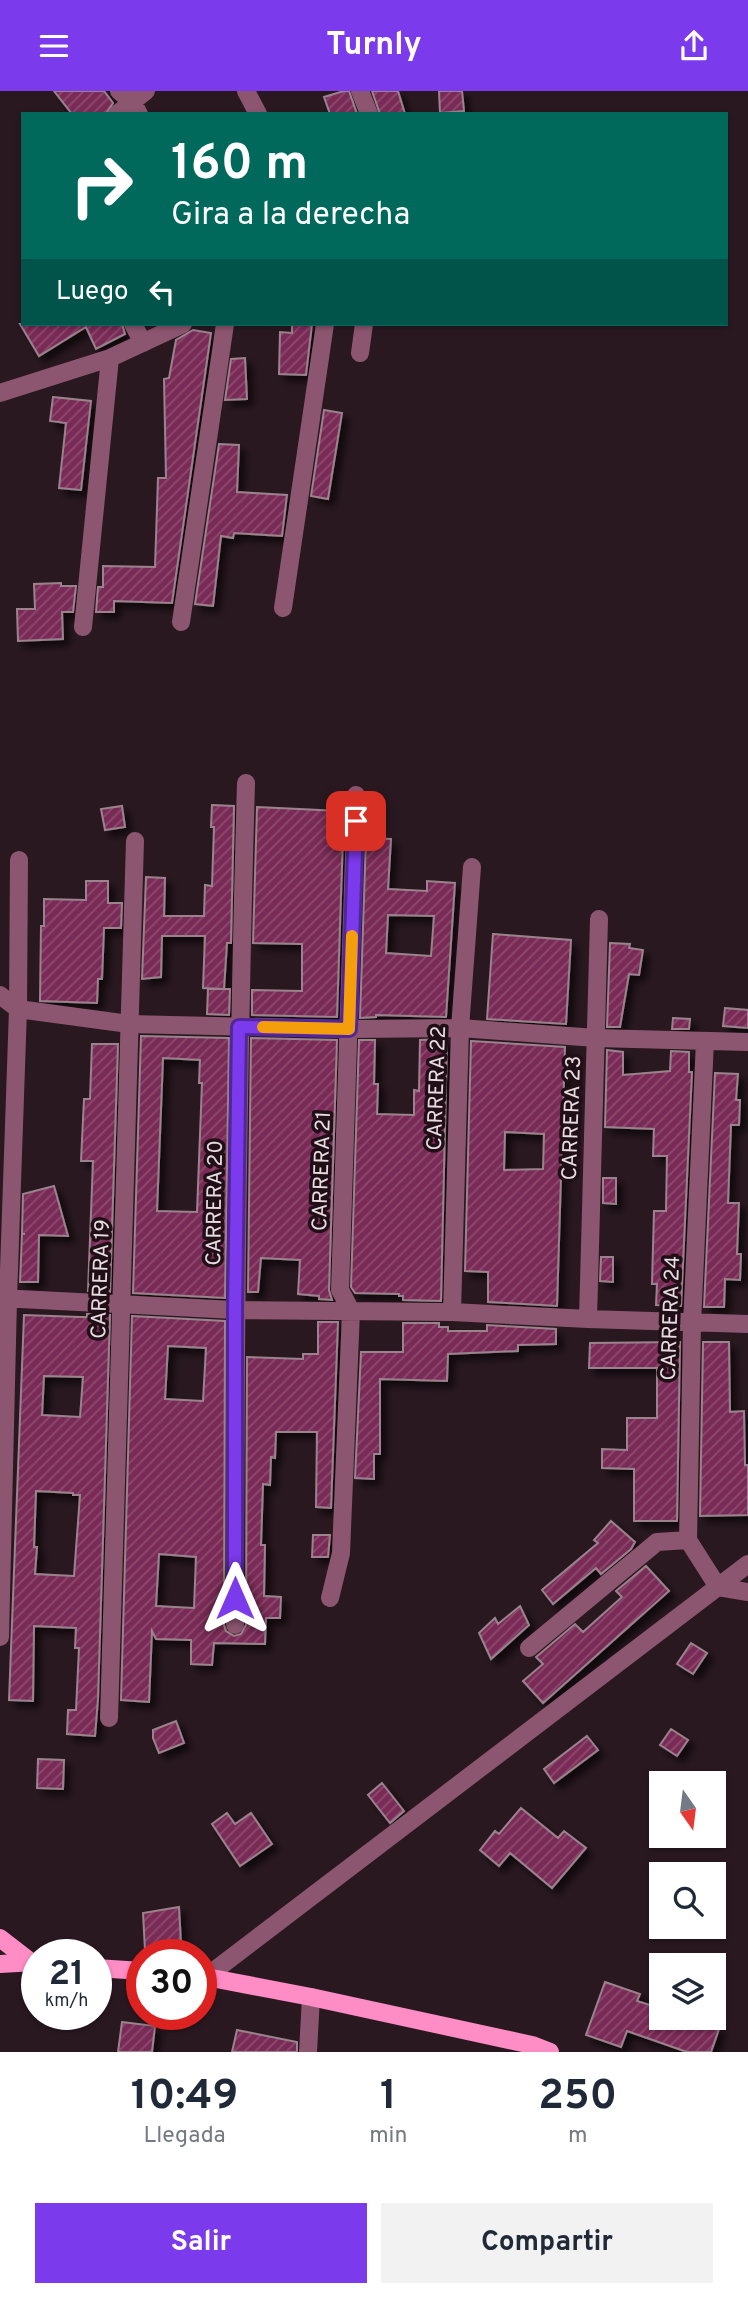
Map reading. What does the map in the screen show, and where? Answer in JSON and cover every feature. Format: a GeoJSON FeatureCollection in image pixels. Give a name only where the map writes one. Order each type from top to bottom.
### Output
{"type":"FeatureCollection","features":[{"type":"Feature","properties":{"kind":"main road"},"geometry":{"type":"LineString","coordinates":[[0,1938],[21,1953]]}},
{"type":"Feature","properties":{"kind":"main road"},"geometry":{"type":"LineString","coordinates":[[0,1964],[21,1963]]}},
{"type":"Feature","properties":{"kind":"main road"},"geometry":{"type":"LineString","coordinates":[[217,1979],[532,2045],[550,2052]]}},
{"type":"Feature","properties":{"kind":"street"},"geometry":{"type":"LineString","coordinates":[[118,91],[139,103]]}},
{"type":"Feature","properties":{"kind":"street"},"geometry":{"type":"LineString","coordinates":[[246,91],[257,112]]}},
{"type":"Feature","properties":{"kind":"street"},"geometry":{"type":"LineString","coordinates":[[360,91],[368,112]]}},
{"type":"Feature","properties":{"kind":"street"},"geometry":{"type":"LineString","coordinates":[[121,112],[139,103]]}},
{"type":"Feature","properties":{"kind":"street"},"geometry":{"type":"LineString","coordinates":[[134,326],[143,343]]}},
{"type":"Feature","properties":{"kind":"street"},"geometry":{"type":"LineString","coordinates":[[0,393],[110,358],[179,326]]}},
{"type":"Feature","properties":{"kind":"street"},"geometry":{"type":"LineString","coordinates":[[181,622],[225,326]]}},
{"type":"Feature","properties":{"kind":"street"},"geometry":{"type":"LineString","coordinates":[[282,608],[324,326]]}},
{"type":"Feature","properties":{"kind":"street"},"geometry":{"type":"LineString","coordinates":[[360,353],[364,326]]}},
{"type":"Feature","properties":{"kind":"street"},"geometry":{"type":"LineString","coordinates":[[83,627],[110,358]]}},
{"type":"Feature","properties":{"kind":"street","name":"CARRERA 20"},"geometry":{"type":"LineString","coordinates":[[235,1625],[235,1310],[246,782]]}},
{"type":"Feature","properties":{"kind":"street","name":"CARRERA 21"},"geometry":{"type":"LineString","coordinates":[[330,1598],[341,1547],[351,1311],[340,1290],[356,795]]}},
{"type":"Feature","properties":{"kind":"street","name":"CARRERA 19"},"geometry":{"type":"LineString","coordinates":[[109,1718],[135,841]]}},
{"type":"Feature","properties":{"kind":"street"},"geometry":{"type":"LineString","coordinates":[[0,1637],[4,1298],[18,1009],[19,860]]}},
{"type":"Feature","properties":{"kind":"street","name":"CARRERA 22"},"geometry":{"type":"LineString","coordinates":[[452,1312],[460,1028],[472,867]]}},
{"type":"Feature","properties":{"kind":"street","name":"CARRERA 23"},"geometry":{"type":"LineString","coordinates":[[588,1319],[599,919]]}},
{"type":"Feature","properties":{"kind":"street"},"geometry":{"type":"LineString","coordinates":[[0,995],[18,1009],[129,1024],[349,1029],[460,1028],[596,1038],[748,1042]]}},
{"type":"Feature","properties":{"kind":"street","name":"CARRERA 24"},"geometry":{"type":"LineString","coordinates":[[688,1541],[692,1323],[705,1041]]}},
{"type":"Feature","properties":{"kind":"street"},"geometry":{"type":"LineString","coordinates":[[4,1298],[235,1310],[452,1312],[748,1324]]}},
{"type":"Feature","properties":{"kind":"street"},"geometry":{"type":"LineString","coordinates":[[528,1648],[657,1542],[688,1541],[718,1587],[748,1592]]}},
{"type":"Feature","properties":{"kind":"street"},"geometry":{"type":"LineString","coordinates":[[217,1967],[748,1564]]}},
{"type":"Feature","properties":{"kind":"street"},"geometry":{"type":"LineString","coordinates":[[308,2052],[311,1997]]}},
{"type":"Feature","properties":{"kind":"building"},"geometry":{"type":"Polygon","coordinates":[[[54,91],[104,91],[113,103],[107,112],[70,112],[54,91]]]}},
{"type":"Feature","properties":{"kind":"building"},"geometry":{"type":"Polygon","coordinates":[[[349,91],[356,112],[329,112],[324,97],[349,91]]]}},
{"type":"Feature","properties":{"kind":"building"},"geometry":{"type":"Polygon","coordinates":[[[372,91],[398,91],[404,112],[379,112],[372,91]]]}},
{"type":"Feature","properties":{"kind":"building"},"geometry":{"type":"Polygon","coordinates":[[[439,91],[462,91],[464,111],[440,112],[439,91]]]}},
{"type":"Feature","properties":{"kind":"building"},"geometry":{"type":"Polygon","coordinates":[[[21,326],[123,326],[125,334],[96,349],[86,327],[39,356],[21,326]]]}},
{"type":"Feature","properties":{"kind":"building"},"geometry":{"type":"Polygon","coordinates":[[[292,326],[312,326],[306,375],[279,374],[280,332],[292,333],[292,326]]]}},
{"type":"Feature","properties":{"kind":"building"},"geometry":{"type":"Polygon","coordinates":[[[193,330],[211,333],[172,603],[114,601],[114,612],[96,612],[98,587],[103,587],[103,566],[155,567],[158,478],[166,478],[164,379],[169,378],[176,340],[193,330]]]}},
{"type":"Feature","properties":{"kind":"building"},"geometry":{"type":"Polygon","coordinates":[[[245,358],[247,399],[225,400],[231,359],[245,358]]]}},
{"type":"Feature","properties":{"kind":"building"},"geometry":{"type":"Polygon","coordinates":[[[53,397],[91,401],[81,490],[59,488],[66,423],[50,421],[53,397]]]}},
{"type":"Feature","properties":{"kind":"building"},"geometry":{"type":"Polygon","coordinates":[[[324,410],[342,413],[328,499],[311,496],[324,410]]]}},
{"type":"Feature","properties":{"kind":"building"},"geometry":{"type":"Polygon","coordinates":[[[219,444],[239,445],[237,492],[287,495],[282,536],[234,533],[233,538],[221,536],[213,606],[195,604],[219,444]]]}},
{"type":"Feature","properties":{"kind":"building"},"geometry":{"type":"Polygon","coordinates":[[[61,583],[61,586],[76,586],[73,612],[62,612],[63,639],[18,641],[17,609],[35,609],[34,584],[61,583]]]}},
{"type":"Feature","properties":{"kind":"building"},"geometry":{"type":"Polygon","coordinates":[[[212,805],[234,806],[231,943],[227,943],[224,989],[203,988],[205,936],[162,936],[161,977],[142,979],[146,877],[165,878],[164,916],[204,916],[205,885],[212,886],[212,805]]]}},
{"type":"Feature","properties":{"kind":"building"},"geometry":{"type":"Polygon","coordinates":[[[122,806],[125,827],[105,830],[101,809],[122,806]]]}},
{"type":"Feature","properties":{"kind":"building"},"geometry":{"type":"Polygon","coordinates":[[[257,807],[340,811],[339,836],[343,836],[337,1017],[252,1015],[252,990],[302,991],[302,944],[253,943],[257,807]]]}},
{"type":"Feature","properties":{"kind":"building"},"geometry":{"type":"Polygon","coordinates":[[[366,838],[391,839],[388,889],[427,891],[427,881],[455,883],[446,1017],[376,1015],[360,1018],[366,838]],[[388,915],[386,953],[431,956],[434,916],[388,915]]]}},
{"type":"Feature","properties":{"kind":"building"},"geometry":{"type":"Polygon","coordinates":[[[86,881],[108,881],[108,903],[122,903],[121,928],[104,928],[102,979],[98,979],[97,1003],[40,1001],[44,899],[86,900],[86,881]]]}},
{"type":"Feature","properties":{"kind":"building"},"geometry":{"type":"Polygon","coordinates":[[[493,934],[571,940],[566,1024],[487,1019],[493,934]]]}},
{"type":"Feature","properties":{"kind":"building"},"geometry":{"type":"Polygon","coordinates":[[[610,943],[630,944],[629,948],[643,950],[639,975],[629,974],[620,1027],[607,1027],[610,943]]]}},
{"type":"Feature","properties":{"kind":"building"},"geometry":{"type":"Polygon","coordinates":[[[208,989],[230,989],[229,1015],[207,1014],[208,989]]]}},
{"type":"Feature","properties":{"kind":"building"},"geometry":{"type":"Polygon","coordinates":[[[725,1008],[748,1010],[748,1028],[723,1026],[725,1008]]]}},
{"type":"Feature","properties":{"kind":"building"},"geometry":{"type":"Polygon","coordinates":[[[673,1018],[690,1019],[689,1029],[672,1029],[673,1018]]]}},
{"type":"Feature","properties":{"kind":"building"},"geometry":{"type":"Polygon","coordinates":[[[141,1036],[229,1038],[225,1298],[133,1293],[141,1036]],[[163,1058],[157,1211],[197,1212],[202,1083],[199,1083],[200,1060],[163,1058]]]}},
{"type":"Feature","properties":{"kind":"building"},"geometry":{"type":"Polygon","coordinates":[[[251,1038],[337,1040],[329,1290],[332,1300],[298,1294],[300,1260],[261,1258],[258,1292],[248,1292],[251,1038]]]}},
{"type":"Feature","properties":{"kind":"building"},"geometry":{"type":"Polygon","coordinates":[[[447,1039],[441,1301],[403,1300],[403,1296],[399,1294],[355,1293],[351,1287],[359,1040],[375,1040],[374,1084],[378,1084],[377,1114],[414,1115],[414,1090],[419,1091],[420,1040],[447,1039]]]}},
{"type":"Feature","properties":{"kind":"building"},"geometry":{"type":"Polygon","coordinates":[[[471,1041],[565,1047],[557,1306],[488,1302],[488,1272],[465,1271],[471,1041]],[[505,1132],[504,1170],[543,1169],[544,1134],[505,1132]]]}},
{"type":"Feature","properties":{"kind":"building"},"geometry":{"type":"Polygon","coordinates":[[[92,1044],[118,1044],[110,1292],[88,1291],[93,1161],[81,1161],[84,1099],[90,1099],[92,1044]]]}},
{"type":"Feature","properties":{"kind":"building"},"geometry":{"type":"Polygon","coordinates":[[[607,1050],[623,1052],[623,1075],[670,1071],[671,1051],[689,1052],[689,1072],[692,1072],[681,1306],[656,1305],[657,1284],[652,1284],[654,1211],[666,1211],[667,1156],[653,1156],[654,1129],[605,1127],[607,1050]]]}},
{"type":"Feature","properties":{"kind":"building"},"geometry":{"type":"Polygon","coordinates":[[[715,1073],[738,1074],[736,1100],[740,1100],[739,1125],[731,1125],[728,1203],[739,1203],[737,1254],[741,1254],[740,1280],[725,1279],[724,1307],[704,1307],[715,1073]]]}},
{"type":"Feature","properties":{"kind":"building"},"geometry":{"type":"Polygon","coordinates":[[[603,1178],[616,1178],[616,1204],[603,1203],[603,1178]]]}},
{"type":"Feature","properties":{"kind":"building"},"geometry":{"type":"Polygon","coordinates":[[[54,1186],[68,1236],[39,1235],[38,1282],[20,1282],[23,1194],[54,1186]]]}},
{"type":"Feature","properties":{"kind":"building"},"geometry":{"type":"Polygon","coordinates":[[[601,1257],[613,1257],[613,1282],[600,1281],[601,1257]]]}},
{"type":"Feature","properties":{"kind":"building"},"geometry":{"type":"Polygon","coordinates":[[[87,1314],[110,1315],[95,1736],[67,1734],[68,1710],[76,1710],[79,1648],[75,1648],[76,1628],[34,1626],[33,1701],[9,1700],[24,1315],[87,1317],[87,1314]],[[44,1376],[42,1415],[80,1417],[83,1377],[44,1376]],[[36,1491],[35,1574],[74,1576],[80,1495],[36,1491]]]}},
{"type":"Feature","properties":{"kind":"building"},"geometry":{"type":"Polygon","coordinates":[[[132,1316],[225,1321],[224,1625],[226,1631],[234,1636],[241,1634],[246,1625],[247,1357],[303,1359],[303,1354],[318,1354],[318,1322],[338,1322],[331,1508],[316,1507],[317,1432],[276,1432],[275,1458],[271,1457],[270,1485],[263,1484],[261,1545],[265,1545],[264,1596],[281,1597],[280,1618],[266,1618],[265,1644],[214,1643],[212,1665],[191,1664],[191,1640],[156,1639],[152,1631],[149,1702],[121,1700],[132,1316]],[[168,1346],[165,1399],[203,1401],[206,1348],[168,1346]],[[159,1554],[156,1606],[194,1608],[196,1557],[159,1554]]]}},
{"type":"Feature","properties":{"kind":"building"},"geometry":{"type":"Polygon","coordinates":[[[403,1323],[439,1323],[439,1327],[448,1327],[448,1331],[487,1331],[487,1325],[556,1329],[556,1344],[518,1345],[518,1351],[448,1354],[447,1381],[380,1379],[380,1454],[374,1454],[374,1479],[355,1478],[361,1352],[403,1352],[403,1323]]]}},
{"type":"Feature","properties":{"kind":"building"},"geometry":{"type":"Polygon","coordinates":[[[680,1342],[677,1521],[634,1521],[634,1469],[602,1468],[602,1449],[627,1450],[627,1418],[657,1418],[657,1368],[589,1368],[590,1343],[680,1342]]]}},
{"type":"Feature","properties":{"kind":"building"},"geometry":{"type":"Polygon","coordinates":[[[703,1342],[729,1342],[730,1412],[744,1411],[748,1515],[700,1516],[703,1342]]]}},
{"type":"Feature","properties":{"kind":"building"},"geometry":{"type":"Polygon","coordinates":[[[611,1521],[635,1542],[631,1549],[601,1574],[596,1568],[553,1604],[542,1590],[598,1543],[594,1540],[611,1521]]]}},
{"type":"Feature","properties":{"kind":"building"},"geometry":{"type":"Polygon","coordinates":[[[313,1535],[330,1535],[328,1557],[312,1557],[313,1535]]]}},
{"type":"Feature","properties":{"kind":"building"},"geometry":{"type":"Polygon","coordinates":[[[646,1566],[669,1591],[543,1703],[523,1681],[543,1664],[536,1657],[575,1624],[583,1632],[622,1597],[616,1591],[646,1566]]]}},
{"type":"Feature","properties":{"kind":"building"},"geometry":{"type":"Polygon","coordinates":[[[520,1606],[529,1625],[491,1659],[479,1633],[495,1618],[498,1624],[520,1606]]]}},
{"type":"Feature","properties":{"kind":"building"},"geometry":{"type":"Polygon","coordinates":[[[691,1643],[707,1653],[693,1674],[677,1664],[691,1643]]]}},
{"type":"Feature","properties":{"kind":"building"},"geometry":{"type":"Polygon","coordinates":[[[176,1721],[184,1743],[159,1753],[153,1730],[176,1721]]]}},
{"type":"Feature","properties":{"kind":"building"},"geometry":{"type":"Polygon","coordinates":[[[671,1729],[688,1740],[677,1756],[660,1745],[671,1729]]]}},
{"type":"Feature","properties":{"kind":"building"},"geometry":{"type":"Polygon","coordinates":[[[587,1736],[598,1750],[554,1783],[544,1769],[587,1736]]]}},
{"type":"Feature","properties":{"kind":"building"},"geometry":{"type":"Polygon","coordinates":[[[38,1759],[64,1760],[63,1789],[37,1788],[38,1759]]]}},
{"type":"Feature","properties":{"kind":"building"},"geometry":{"type":"Polygon","coordinates":[[[382,1783],[404,1811],[390,1823],[368,1795],[382,1783]]]}},
{"type":"Feature","properties":{"kind":"building"},"geometry":{"type":"Polygon","coordinates":[[[521,1808],[558,1838],[564,1831],[586,1848],[552,1888],[510,1853],[499,1866],[480,1850],[495,1831],[499,1834],[521,1808]]]}},
{"type":"Feature","properties":{"kind":"building"},"geometry":{"type":"Polygon","coordinates":[[[227,1813],[235,1824],[251,1813],[272,1844],[240,1866],[212,1824],[227,1813]]]}},
{"type":"Feature","properties":{"kind":"building"},"geometry":{"type":"Polygon","coordinates":[[[179,1907],[181,1939],[144,1939],[143,1913],[179,1907]]]}},
{"type":"Feature","properties":{"kind":"building"},"geometry":{"type":"Polygon","coordinates":[[[605,1982],[640,1994],[637,2001],[649,2005],[649,2030],[719,2030],[711,2052],[687,2052],[627,2031],[621,2047],[586,2035],[605,1982]]]}},
{"type":"Feature","properties":{"kind":"building"},"geometry":{"type":"Polygon","coordinates":[[[122,2022],[126,2022],[126,2030],[155,2030],[152,2052],[118,2052],[122,2022]]]}},
{"type":"Feature","properties":{"kind":"building"},"geometry":{"type":"Polygon","coordinates":[[[237,2030],[297,2042],[297,2052],[232,2052],[237,2030]]]}},
{"type":"Feature","properties":{"kind":"slow traffic"},"geometry":{"type":"LineString","coordinates":[[263,1027],[349,1029],[352,936]]}},
{"type":"Feature","properties":{"kind":"route"},"geometry":{"type":"LineString","coordinates":[[235,1598],[239,1027],[349,1029],[356,821]]}}]}
